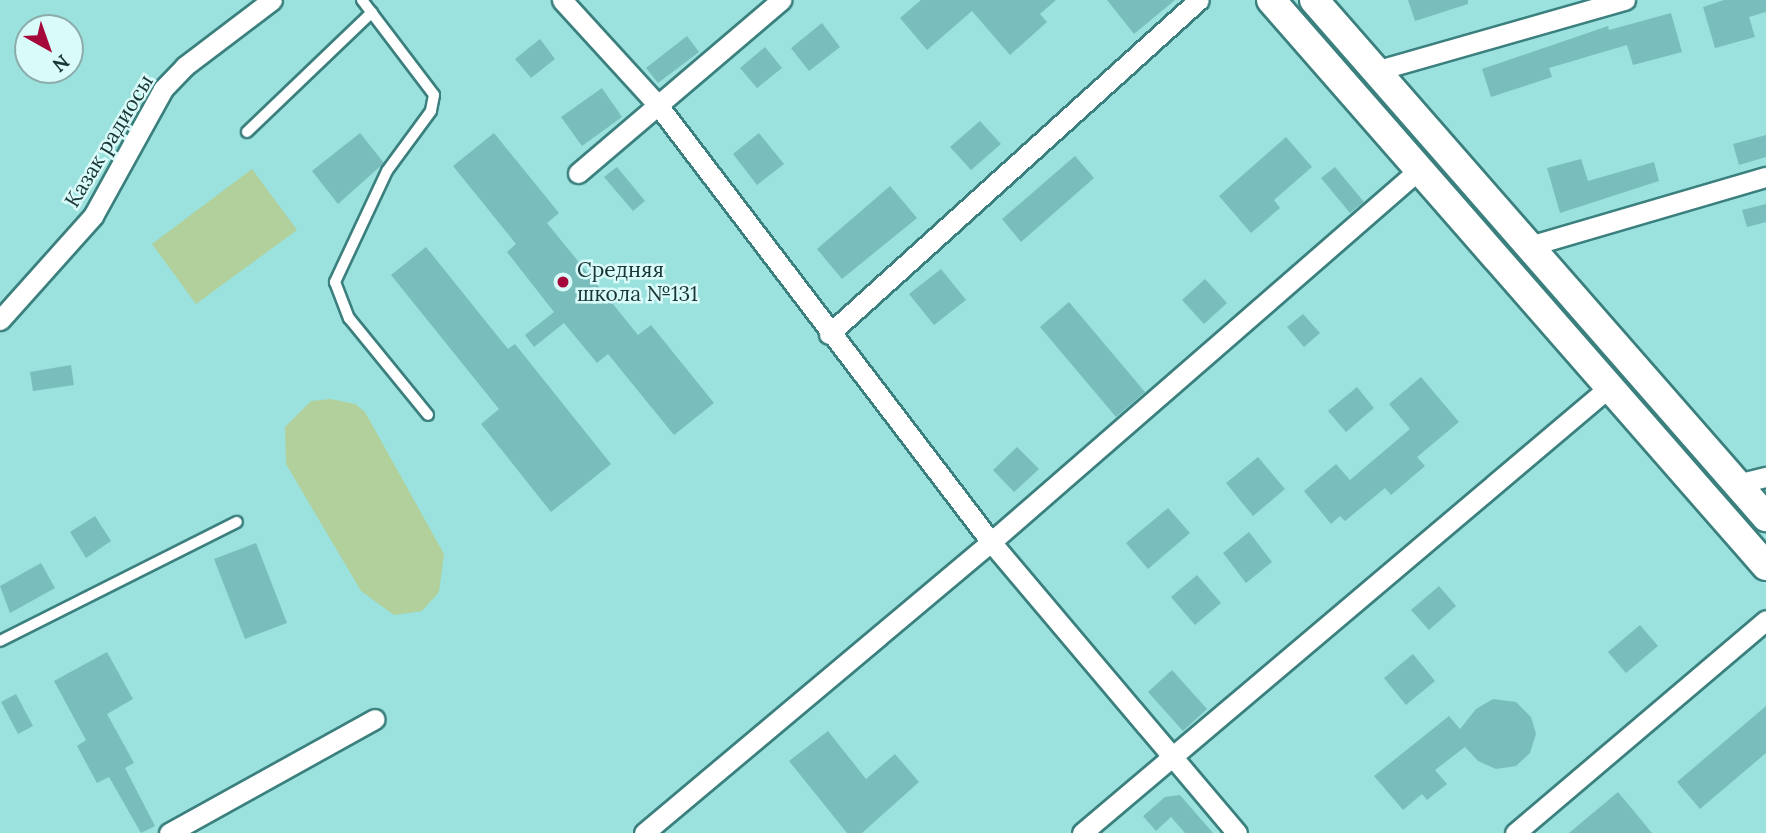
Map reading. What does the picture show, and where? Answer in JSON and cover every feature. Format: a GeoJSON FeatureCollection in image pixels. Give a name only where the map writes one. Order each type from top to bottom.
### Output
{"type":"FeatureCollection","features":[{"type":"Feature","properties":{"kind":"main road"},"geometry":{"type":"LineString","coordinates":[[1271,0],[1420,168],[1607,389],[1766,566]]}},
{"type":"Feature","properties":{"kind":"main road"},"geometry":{"type":"LineString","coordinates":[[1314,0],[1526,247],[1766,517]]}},
{"type":"Feature","properties":{"kind":"main road"},"geometry":{"type":"LineString","coordinates":[[1310,43],[1334,22]]}},
{"type":"Feature","properties":{"kind":"street","name":"Казак радиосы"},"geometry":{"type":"LineString","coordinates":[[0,320],[93,216],[163,89],[185,66],[272,0]]}},
{"type":"Feature","properties":{"kind":"street"},"geometry":{"type":"LineString","coordinates":[[562,0],[657,104],[829,334],[991,542],[1237,833]]}},
{"type":"Feature","properties":{"kind":"street"},"geometry":{"type":"LineString","coordinates":[[578,173],[781,0]]}},
{"type":"Feature","properties":{"kind":"street"},"geometry":{"type":"LineString","coordinates":[[829,334],[1199,0]]}},
{"type":"Feature","properties":{"kind":"street"},"geometry":{"type":"LineString","coordinates":[[1376,71],[1625,0]]}},
{"type":"Feature","properties":{"kind":"street"},"geometry":{"type":"LineString","coordinates":[[644,833],[991,542],[1420,168]]}},
{"type":"Feature","properties":{"kind":"street"},"geometry":{"type":"LineString","coordinates":[[1526,247],[1766,177]]}},
{"type":"Feature","properties":{"kind":"street"},"geometry":{"type":"LineString","coordinates":[[1082,833],[1607,389]]}},
{"type":"Feature","properties":{"kind":"street"},"geometry":{"type":"LineString","coordinates":[[1737,485],[1766,477]]}},
{"type":"Feature","properties":{"kind":"street"},"geometry":{"type":"LineString","coordinates":[[1516,833],[1766,620]]}},
{"type":"Feature","properties":{"kind":"street"},"geometry":{"type":"LineString","coordinates":[[169,833],[376,719]]}},
{"type":"Feature","properties":{"kind":"lane"},"geometry":{"type":"LineString","coordinates":[[362,0],[434,94],[431,111],[387,171],[335,282],[349,318],[428,415]]}},
{"type":"Feature","properties":{"kind":"lane"},"geometry":{"type":"LineString","coordinates":[[247,132],[372,12]]}},
{"type":"Feature","properties":{"kind":"lane"},"geometry":{"type":"LineString","coordinates":[[0,641],[237,522]]}},
{"type":"Feature","properties":{"kind":"green space"},"geometry":{"type":"Polygon","coordinates":[[[252,169],[297,230],[196,304],[152,244],[252,169]]]}},
{"type":"Feature","properties":{"kind":"green space"},"geometry":{"type":"Polygon","coordinates":[[[331,399],[355,404],[365,412],[444,554],[439,592],[422,611],[394,615],[361,591],[286,464],[285,427],[311,401],[331,399]]]}},
{"type":"Feature","properties":{"kind":"building"},"geometry":{"type":"Polygon","coordinates":[[[921,0],[1056,0],[1040,14],[1047,22],[1010,55],[972,11],[927,50],[900,18],[921,0]]]}},
{"type":"Feature","properties":{"kind":"building"},"geometry":{"type":"Polygon","coordinates":[[[1107,0],[1175,0],[1134,34],[1107,0]]]}},
{"type":"Feature","properties":{"kind":"building"},"geometry":{"type":"Polygon","coordinates":[[[1408,0],[1468,0],[1468,4],[1415,21],[1408,0]]]}},
{"type":"Feature","properties":{"kind":"building"},"geometry":{"type":"Polygon","coordinates":[[[1724,0],[1766,0],[1766,12],[1749,17],[1755,37],[1715,48],[1703,7],[1724,0]]]}},
{"type":"Feature","properties":{"kind":"building"},"geometry":{"type":"Polygon","coordinates":[[[1671,13],[1682,52],[1633,65],[1627,45],[1549,68],[1552,77],[1491,97],[1482,69],[1608,26],[1609,30],[1671,13]]]}},
{"type":"Feature","properties":{"kind":"building"},"geometry":{"type":"Polygon","coordinates":[[[822,23],[840,47],[809,71],[791,48],[822,23]]]}},
{"type":"Feature","properties":{"kind":"building"},"geometry":{"type":"Polygon","coordinates":[[[687,36],[699,52],[658,83],[646,68],[687,36]]]}},
{"type":"Feature","properties":{"kind":"building"},"geometry":{"type":"Polygon","coordinates":[[[540,39],[555,59],[531,78],[515,59],[540,39]]]}},
{"type":"Feature","properties":{"kind":"building"},"geometry":{"type":"Polygon","coordinates":[[[765,47],[782,68],[757,88],[740,68],[765,47]]]}},
{"type":"Feature","properties":{"kind":"building"},"geometry":{"type":"Polygon","coordinates":[[[602,88],[622,117],[582,146],[561,117],[602,88]]]}},
{"type":"Feature","properties":{"kind":"building"},"geometry":{"type":"Polygon","coordinates":[[[980,121],[1001,144],[971,170],[950,147],[980,121]]]}},
{"type":"Feature","properties":{"kind":"building"},"geometry":{"type":"Polygon","coordinates":[[[360,133],[384,163],[338,204],[312,171],[360,133]]]}},
{"type":"Feature","properties":{"kind":"building","name":"Средняя школа №131"},"geometry":{"type":"Polygon","coordinates":[[[494,133],[559,213],[547,223],[638,335],[651,325],[714,403],[674,435],[608,354],[597,363],[564,323],[534,347],[525,335],[554,312],[507,252],[516,244],[453,166],[494,133]]]}},
{"type":"Feature","properties":{"kind":"building"},"geometry":{"type":"Polygon","coordinates":[[[759,133],[784,164],[757,185],[733,154],[759,133]]]}},
{"type":"Feature","properties":{"kind":"building"},"geometry":{"type":"Polygon","coordinates":[[[1766,135],[1766,157],[1739,165],[1733,144],[1766,135]]]}},
{"type":"Feature","properties":{"kind":"building"},"geometry":{"type":"Polygon","coordinates":[[[1286,137],[1312,167],[1274,200],[1280,208],[1251,233],[1219,196],[1286,137]]]}},
{"type":"Feature","properties":{"kind":"building"},"geometry":{"type":"Polygon","coordinates":[[[1075,156],[1094,178],[1021,242],[1002,219],[1075,156]]]}},
{"type":"Feature","properties":{"kind":"building"},"geometry":{"type":"Polygon","coordinates":[[[1581,159],[1588,181],[1654,162],[1659,181],[1560,213],[1547,168],[1581,159]]]}},
{"type":"Feature","properties":{"kind":"building"},"geometry":{"type":"Polygon","coordinates":[[[617,167],[645,201],[633,211],[604,177],[617,167]]]}},
{"type":"Feature","properties":{"kind":"building"},"geometry":{"type":"Polygon","coordinates":[[[1335,167],[1364,202],[1350,213],[1321,178],[1335,167]]]}},
{"type":"Feature","properties":{"kind":"building"},"geometry":{"type":"Polygon","coordinates":[[[890,186],[917,218],[842,279],[817,249],[890,186]]]}},
{"type":"Feature","properties":{"kind":"building"},"geometry":{"type":"Polygon","coordinates":[[[1766,204],[1766,222],[1747,227],[1742,210],[1766,204]]]}},
{"type":"Feature","properties":{"kind":"building","name":"Средняя школа №131"},"geometry":{"type":"Polygon","coordinates":[[[426,247],[508,349],[515,344],[611,464],[551,512],[481,424],[499,409],[391,275],[426,247]]]}},
{"type":"Feature","properties":{"kind":"building"},"geometry":{"type":"Polygon","coordinates":[[[941,269],[966,300],[934,325],[909,294],[941,269]]]}},
{"type":"Feature","properties":{"kind":"building"},"geometry":{"type":"Polygon","coordinates":[[[1205,279],[1227,303],[1204,324],[1182,300],[1205,279]]]}},
{"type":"Feature","properties":{"kind":"building"},"geometry":{"type":"Polygon","coordinates":[[[1069,302],[1145,392],[1116,417],[1040,327],[1069,302]]]}},
{"type":"Feature","properties":{"kind":"building"},"geometry":{"type":"Polygon","coordinates":[[[1303,314],[1320,333],[1304,347],[1287,327],[1303,314]]]}},
{"type":"Feature","properties":{"kind":"building"},"geometry":{"type":"Polygon","coordinates":[[[71,365],[74,385],[33,391],[30,372],[71,365]]]}},
{"type":"Feature","properties":{"kind":"building"},"geometry":{"type":"Polygon","coordinates":[[[1421,377],[1459,422],[1417,457],[1425,466],[1391,495],[1385,488],[1345,521],[1340,516],[1331,524],[1304,491],[1336,464],[1350,480],[1410,429],[1389,404],[1421,377]]]}},
{"type":"Feature","properties":{"kind":"building"},"geometry":{"type":"Polygon","coordinates":[[[1357,387],[1374,408],[1346,432],[1328,411],[1357,387]]]}},
{"type":"Feature","properties":{"kind":"building"},"geometry":{"type":"Polygon","coordinates":[[[1017,447],[1039,469],[1014,492],[993,470],[1017,447]]]}},
{"type":"Feature","properties":{"kind":"building"},"geometry":{"type":"Polygon","coordinates":[[[1258,457],[1285,489],[1253,516],[1226,483],[1258,457]]]}},
{"type":"Feature","properties":{"kind":"building"},"geometry":{"type":"Polygon","coordinates":[[[1168,508],[1190,533],[1148,569],[1126,543],[1168,508]]]}},
{"type":"Feature","properties":{"kind":"building"},"geometry":{"type":"Polygon","coordinates":[[[95,516],[111,541],[86,558],[70,532],[95,516]]]}},
{"type":"Feature","properties":{"kind":"building"},"geometry":{"type":"Polygon","coordinates":[[[1249,532],[1272,562],[1246,583],[1223,553],[1249,532]]]}},
{"type":"Feature","properties":{"kind":"building"},"geometry":{"type":"Polygon","coordinates":[[[256,543],[287,623],[245,639],[214,559],[256,543]]]}},
{"type":"Feature","properties":{"kind":"building"},"geometry":{"type":"Polygon","coordinates":[[[41,563],[55,588],[10,613],[0,586],[41,563]]]}},
{"type":"Feature","properties":{"kind":"building"},"geometry":{"type":"Polygon","coordinates":[[[1197,575],[1221,603],[1195,625],[1171,597],[1197,575]]]}},
{"type":"Feature","properties":{"kind":"building"},"geometry":{"type":"Polygon","coordinates":[[[1439,586],[1456,606],[1429,630],[1411,610],[1439,586]]]}},
{"type":"Feature","properties":{"kind":"building"},"geometry":{"type":"Polygon","coordinates":[[[1640,625],[1658,646],[1626,673],[1608,652],[1640,625]]]}},
{"type":"Feature","properties":{"kind":"building"},"geometry":{"type":"Polygon","coordinates":[[[107,652],[133,699],[107,714],[134,763],[125,768],[155,826],[141,833],[109,777],[97,783],[77,746],[86,740],[54,681],[107,652]]]}},
{"type":"Feature","properties":{"kind":"building"},"geometry":{"type":"Polygon","coordinates":[[[1413,654],[1435,681],[1406,705],[1384,678],[1413,654]]]}},
{"type":"Feature","properties":{"kind":"building"},"geometry":{"type":"Polygon","coordinates":[[[1172,670],[1207,709],[1183,731],[1148,692],[1172,670]]]}},
{"type":"Feature","properties":{"kind":"building"},"geometry":{"type":"Polygon","coordinates":[[[16,694],[33,726],[18,734],[1,702],[16,694]]]}},
{"type":"Feature","properties":{"kind":"building"},"geometry":{"type":"Polygon","coordinates":[[[1493,699],[1516,702],[1531,717],[1536,734],[1530,753],[1516,766],[1496,769],[1478,761],[1465,747],[1435,770],[1447,784],[1427,800],[1422,794],[1403,810],[1374,776],[1449,716],[1460,729],[1476,709],[1493,699]]]}},
{"type":"Feature","properties":{"kind":"building"},"geometry":{"type":"Polygon","coordinates":[[[1766,706],[1766,753],[1700,809],[1677,782],[1766,706]]]}},
{"type":"Feature","properties":{"kind":"building"},"geometry":{"type":"Polygon","coordinates":[[[828,731],[866,779],[895,754],[919,782],[862,833],[847,833],[789,761],[828,731]]]}},
{"type":"Feature","properties":{"kind":"building"},"geometry":{"type":"Polygon","coordinates":[[[1618,792],[1652,833],[1569,833],[1618,792]]]}},
{"type":"Feature","properties":{"kind":"building"},"geometry":{"type":"Polygon","coordinates":[[[1180,795],[1213,833],[1185,833],[1171,817],[1156,831],[1143,816],[1165,797],[1180,795]]]}},
{"type":"Feature","properties":{"kind":"place","name":"Средняя школа №131"},"geometry":{"type":"Point","coordinates":[563,282]}}]}
